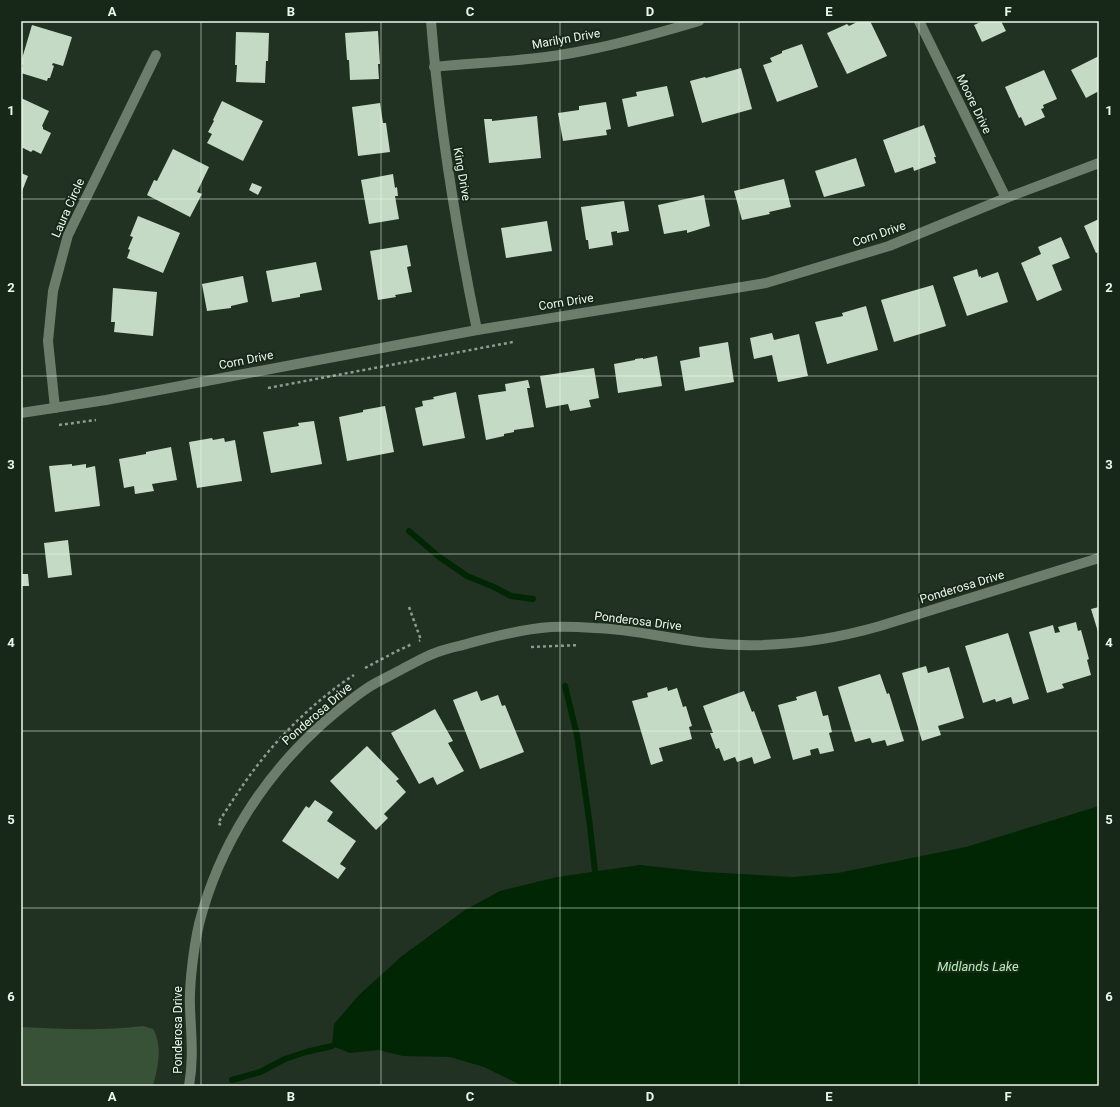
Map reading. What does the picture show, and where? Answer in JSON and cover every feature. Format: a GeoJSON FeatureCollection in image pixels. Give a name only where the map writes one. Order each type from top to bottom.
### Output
{"type":"FeatureCollection","features":[{"type":"Feature","properties":{"kind":"street","name":"King Drive"},"geometry":{"type":"LineString","coordinates":[[431,21],[434,67],[445,158],[477,330]]}},
{"type":"Feature","properties":{"kind":"street","name":"Marilyn Drive"},"geometry":{"type":"LineString","coordinates":[[434,67],[528,59],[585,51],[642,38],[699,21]]}},
{"type":"Feature","properties":{"kind":"street","name":"Moore Drive"},"geometry":{"type":"LineString","coordinates":[[919,21],[1006,198]]}},
{"type":"Feature","properties":{"kind":"street","name":"Laura Circle"},"geometry":{"type":"LineString","coordinates":[[54,408],[48,341],[53,291],[68,235],[156,55]]}},
{"type":"Feature","properties":{"kind":"street","name":"Corn Drive"},"geometry":{"type":"LineString","coordinates":[[21,413],[106,400],[477,330],[766,283],[889,246],[1006,198],[1099,163]]}},
{"type":"Feature","properties":{"kind":"street","name":"Ponderosa Drive"},"geometry":{"type":"LineString","coordinates":[[189,1086],[192,1071],[192,1053],[189,1006],[193,962],[199,926],[206,900],[216,873],[235,834],[257,798],[291,754],[339,709],[367,688],[436,653],[492,637],[549,628],[604,628],[630,631],[670,639],[740,645],[800,643],[853,634],[1099,558]]}},
{"type":"Feature","properties":{"kind":"path"},"geometry":{"type":"LineString","coordinates":[[526,648],[583,645]]}},
{"type":"Feature","properties":{"kind":"shaded area"},"geometry":{"type":"Polygon","coordinates":[[[143,1026],[153,1029],[158,1042],[159,1057],[153,1086],[21,1086],[21,1027],[97,1029],[143,1026]]]}},
{"type":"Feature","properties":{"kind":"water","name":"Midlands Lake"},"geometry":{"type":"Polygon","coordinates":[[[1099,806],[1099,1086],[523,1086],[484,1067],[450,1057],[403,1056],[379,1050],[350,1053],[332,1046],[334,1024],[359,995],[402,956],[465,910],[500,891],[557,877],[640,865],[704,872],[793,877],[838,873],[966,847],[1099,806]]]}},
{"type":"Feature","properties":{"kind":"building"},"geometry":{"type":"Polygon","coordinates":[[[859,21],[870,21],[887,56],[847,74],[827,33],[847,24],[849,26],[859,21]]]}},
{"type":"Feature","properties":{"kind":"building"},"geometry":{"type":"Polygon","coordinates":[[[983,21],[1001,21],[1006,31],[982,42],[974,25],[983,21]]]}},
{"type":"Feature","properties":{"kind":"building"},"geometry":{"type":"Polygon","coordinates":[[[32,25],[72,37],[63,66],[53,63],[52,65],[54,66],[50,78],[48,78],[47,81],[21,73],[23,65],[21,62],[32,25]]]}},
{"type":"Feature","properties":{"kind":"building"},"geometry":{"type":"Polygon","coordinates":[[[378,31],[380,64],[378,64],[379,79],[350,80],[345,33],[378,31]]]}},
{"type":"Feature","properties":{"kind":"building"},"geometry":{"type":"Polygon","coordinates":[[[236,32],[269,33],[268,61],[266,61],[265,83],[236,82],[236,32]]]}},
{"type":"Feature","properties":{"kind":"building"},"geometry":{"type":"Polygon","coordinates":[[[802,44],[818,87],[777,102],[763,65],[772,62],[770,58],[782,53],[782,51],[802,44]]]}},
{"type":"Feature","properties":{"kind":"building"},"geometry":{"type":"Polygon","coordinates":[[[1099,56],[1099,91],[1086,98],[1071,70],[1099,56]]]}},
{"type":"Feature","properties":{"kind":"building"},"geometry":{"type":"Polygon","coordinates":[[[741,68],[752,109],[702,123],[690,81],[741,68]]]}},
{"type":"Feature","properties":{"kind":"building"},"geometry":{"type":"Polygon","coordinates":[[[1044,70],[1057,99],[1043,105],[1044,108],[1041,109],[1045,117],[1025,126],[1021,117],[1019,118],[1005,87],[1044,70]]]}},
{"type":"Feature","properties":{"kind":"building"},"geometry":{"type":"Polygon","coordinates":[[[667,86],[674,116],[628,127],[622,99],[637,96],[636,92],[667,86]]]}},
{"type":"Feature","properties":{"kind":"building"},"geometry":{"type":"Polygon","coordinates":[[[21,98],[49,111],[42,126],[43,129],[51,133],[41,154],[33,150],[31,152],[21,147],[21,98]]]}},
{"type":"Feature","properties":{"kind":"building"},"geometry":{"type":"Polygon","coordinates":[[[222,101],[263,121],[243,161],[207,143],[212,134],[208,132],[222,101]]]}},
{"type":"Feature","properties":{"kind":"building"},"geometry":{"type":"Polygon","coordinates":[[[606,102],[611,129],[606,130],[607,135],[563,141],[558,113],[579,110],[579,106],[606,102]]]}},
{"type":"Feature","properties":{"kind":"building"},"geometry":{"type":"Polygon","coordinates":[[[380,103],[383,123],[386,123],[390,152],[358,156],[352,107],[380,103]]]}},
{"type":"Feature","properties":{"kind":"building"},"geometry":{"type":"Polygon","coordinates":[[[537,116],[541,158],[489,163],[484,119],[492,119],[492,121],[537,116]]]}},
{"type":"Feature","properties":{"kind":"building"},"geometry":{"type":"Polygon","coordinates":[[[924,125],[936,157],[934,157],[936,163],[914,171],[913,167],[895,173],[883,140],[924,125]]]}},
{"type":"Feature","properties":{"kind":"building"},"geometry":{"type":"Polygon","coordinates":[[[173,149],[209,167],[197,192],[202,194],[190,217],[147,195],[154,180],[157,181],[173,149]]]}},
{"type":"Feature","properties":{"kind":"building"},"geometry":{"type":"Polygon","coordinates":[[[856,158],[865,186],[824,197],[815,171],[856,158]]]}},
{"type":"Feature","properties":{"kind":"building"},"geometry":{"type":"Polygon","coordinates":[[[21,173],[28,176],[21,194],[21,173]]]}},
{"type":"Feature","properties":{"kind":"building"},"geometry":{"type":"Polygon","coordinates":[[[393,174],[395,188],[397,187],[398,196],[395,196],[399,219],[369,224],[361,180],[393,174]]]}},
{"type":"Feature","properties":{"kind":"building"},"geometry":{"type":"Polygon","coordinates":[[[784,179],[791,207],[769,212],[770,214],[742,220],[734,191],[784,179]]]}},
{"type":"Feature","properties":{"kind":"building"},"geometry":{"type":"Polygon","coordinates":[[[252,183],[262,187],[258,195],[249,190],[252,183]]]}},
{"type":"Feature","properties":{"kind":"building"},"geometry":{"type":"Polygon","coordinates":[[[704,195],[710,226],[687,233],[687,230],[664,234],[658,205],[704,195]]]}},
{"type":"Feature","properties":{"kind":"building"},"geometry":{"type":"Polygon","coordinates":[[[624,201],[629,231],[617,233],[617,231],[611,232],[613,245],[589,249],[588,240],[586,240],[581,207],[624,201]]]}},
{"type":"Feature","properties":{"kind":"building"},"geometry":{"type":"Polygon","coordinates":[[[138,216],[180,233],[163,273],[127,258],[130,250],[128,249],[133,237],[130,236],[138,216]]]}},
{"type":"Feature","properties":{"kind":"building"},"geometry":{"type":"Polygon","coordinates":[[[1099,219],[1099,252],[1096,253],[1084,226],[1099,219]]]}},
{"type":"Feature","properties":{"kind":"building"},"geometry":{"type":"Polygon","coordinates":[[[547,221],[552,251],[506,258],[501,228],[547,221]]]}},
{"type":"Feature","properties":{"kind":"building"},"geometry":{"type":"Polygon","coordinates":[[[1061,237],[1070,258],[1052,265],[1062,290],[1037,301],[1021,263],[1041,254],[1038,247],[1061,237]]]}},
{"type":"Feature","properties":{"kind":"building"},"geometry":{"type":"Polygon","coordinates":[[[407,245],[411,266],[407,267],[412,292],[395,295],[396,297],[378,300],[370,251],[407,245]]]}},
{"type":"Feature","properties":{"kind":"building"},"geometry":{"type":"Polygon","coordinates":[[[316,262],[322,290],[300,294],[300,297],[272,302],[266,271],[316,262]]]}},
{"type":"Feature","properties":{"kind":"building"},"geometry":{"type":"Polygon","coordinates":[[[977,269],[979,277],[981,276],[981,278],[998,272],[1008,302],[967,316],[953,277],[977,269]]]}},
{"type":"Feature","properties":{"kind":"building"},"geometry":{"type":"Polygon","coordinates":[[[243,276],[248,302],[231,306],[231,308],[207,311],[202,284],[243,276]]]}},
{"type":"Feature","properties":{"kind":"building"},"geometry":{"type":"Polygon","coordinates":[[[933,285],[946,326],[894,342],[881,300],[933,285]]]}},
{"type":"Feature","properties":{"kind":"building"},"geometry":{"type":"Polygon","coordinates":[[[113,288],[157,292],[153,336],[114,332],[115,322],[111,322],[113,288]]]}},
{"type":"Feature","properties":{"kind":"building"},"geometry":{"type":"Polygon","coordinates":[[[866,306],[878,350],[827,364],[815,322],[843,316],[842,313],[866,306]]]}},
{"type":"Feature","properties":{"kind":"building"},"geometry":{"type":"Polygon","coordinates":[[[772,333],[774,340],[799,334],[808,376],[778,382],[772,355],[754,359],[750,338],[772,333]]]}},
{"type":"Feature","properties":{"kind":"building"},"geometry":{"type":"Polygon","coordinates":[[[728,342],[734,382],[685,391],[680,361],[700,357],[699,347],[728,342]]]}},
{"type":"Feature","properties":{"kind":"building"},"geometry":{"type":"Polygon","coordinates":[[[657,356],[662,386],[618,393],[614,364],[657,356]]]}},
{"type":"Feature","properties":{"kind":"building"},"geometry":{"type":"Polygon","coordinates":[[[594,368],[599,398],[589,400],[591,407],[570,411],[568,404],[546,408],[540,376],[594,368]]]}},
{"type":"Feature","properties":{"kind":"building"},"geometry":{"type":"Polygon","coordinates":[[[528,380],[530,388],[527,388],[534,427],[514,430],[514,432],[504,434],[504,436],[486,440],[478,395],[506,391],[505,384],[528,380]]]}},
{"type":"Feature","properties":{"kind":"building"},"geometry":{"type":"Polygon","coordinates":[[[456,392],[465,438],[423,446],[415,408],[423,406],[422,401],[456,392]]]}},
{"type":"Feature","properties":{"kind":"building"},"geometry":{"type":"Polygon","coordinates":[[[385,406],[394,452],[347,461],[339,417],[363,412],[363,410],[385,406]]]}},
{"type":"Feature","properties":{"kind":"building"},"geometry":{"type":"Polygon","coordinates":[[[314,421],[322,464],[271,473],[263,432],[299,426],[298,423],[314,421]]]}},
{"type":"Feature","properties":{"kind":"building"},"geometry":{"type":"Polygon","coordinates":[[[212,438],[213,440],[224,438],[225,442],[235,440],[242,481],[197,488],[189,442],[212,438]]]}},
{"type":"Feature","properties":{"kind":"building"},"geometry":{"type":"Polygon","coordinates":[[[171,447],[177,480],[152,484],[154,491],[135,494],[134,486],[124,488],[119,459],[171,447]]]}},
{"type":"Feature","properties":{"kind":"building"},"geometry":{"type":"Polygon","coordinates":[[[72,464],[72,466],[86,464],[86,468],[95,466],[100,506],[55,512],[49,466],[72,464]]]}},
{"type":"Feature","properties":{"kind":"building"},"geometry":{"type":"Polygon","coordinates":[[[68,540],[72,575],[48,578],[44,543],[68,540]]]}},
{"type":"Feature","properties":{"kind":"building"},"geometry":{"type":"Polygon","coordinates":[[[21,574],[28,574],[29,586],[21,586],[21,574]]]}},
{"type":"Feature","properties":{"kind":"building"},"geometry":{"type":"Polygon","coordinates":[[[1099,607],[1099,635],[1091,609],[1099,607]]]}},
{"type":"Feature","properties":{"kind":"building"},"geometry":{"type":"Polygon","coordinates":[[[1076,622],[1078,631],[1081,630],[1089,659],[1087,660],[1091,675],[1062,684],[1064,688],[1047,693],[1029,632],[1053,625],[1055,633],[1060,632],[1058,627],[1076,622]]]}},
{"type":"Feature","properties":{"kind":"building"},"geometry":{"type":"Polygon","coordinates":[[[1008,633],[1029,699],[1013,704],[1011,697],[996,702],[995,699],[983,703],[965,646],[1008,633]]]}},
{"type":"Feature","properties":{"kind":"building"},"geometry":{"type":"Polygon","coordinates":[[[926,666],[928,673],[949,667],[964,718],[938,726],[941,735],[922,741],[902,673],[926,666]]]}},
{"type":"Feature","properties":{"kind":"building"},"geometry":{"type":"Polygon","coordinates":[[[880,674],[887,694],[889,693],[904,741],[887,746],[885,740],[872,743],[870,738],[855,742],[838,687],[880,674]]]}},
{"type":"Feature","properties":{"kind":"building"},"geometry":{"type":"Polygon","coordinates":[[[667,687],[668,691],[677,688],[683,707],[686,706],[692,726],[689,727],[692,739],[659,748],[663,761],[651,765],[632,701],[648,697],[647,693],[667,687]]]}},
{"type":"Feature","properties":{"kind":"building"},"geometry":{"type":"Polygon","coordinates":[[[477,691],[481,701],[498,695],[502,706],[505,705],[524,752],[480,769],[453,700],[477,691]]]}},
{"type":"Feature","properties":{"kind":"building"},"geometry":{"type":"Polygon","coordinates":[[[744,691],[752,712],[754,711],[771,758],[754,764],[752,757],[737,762],[735,757],[724,761],[719,748],[716,749],[710,733],[713,733],[703,706],[744,691]]]}},
{"type":"Feature","properties":{"kind":"building"},"geometry":{"type":"Polygon","coordinates":[[[816,691],[823,716],[828,715],[832,732],[829,733],[834,751],[820,754],[818,748],[810,750],[811,755],[793,760],[778,705],[797,700],[796,697],[816,691]]]}},
{"type":"Feature","properties":{"kind":"building"},"geometry":{"type":"Polygon","coordinates":[[[435,709],[453,741],[448,743],[464,771],[437,785],[433,777],[419,784],[391,733],[435,709]]]}},
{"type":"Feature","properties":{"kind":"building"},"geometry":{"type":"Polygon","coordinates":[[[367,746],[399,779],[396,781],[406,792],[384,814],[388,818],[376,830],[330,781],[367,746]]]}},
{"type":"Feature","properties":{"kind":"building"},"geometry":{"type":"Polygon","coordinates":[[[315,800],[333,812],[327,821],[356,841],[340,864],[346,868],[338,879],[282,841],[306,806],[309,808],[315,800]]]}},
{"type":"Feature","properties":{"kind":"waterway"},"geometry":{"type":"LineString","coordinates":[[409,531],[438,556],[467,576],[511,596],[533,599]]}},
{"type":"Feature","properties":{"kind":"waterway"},"geometry":{"type":"LineString","coordinates":[[565,686],[577,735],[595,872]]}},
{"type":"Feature","properties":{"kind":"waterway"},"geometry":{"type":"LineString","coordinates":[[232,1080],[260,1072],[285,1059],[332,1046]]}}]}
